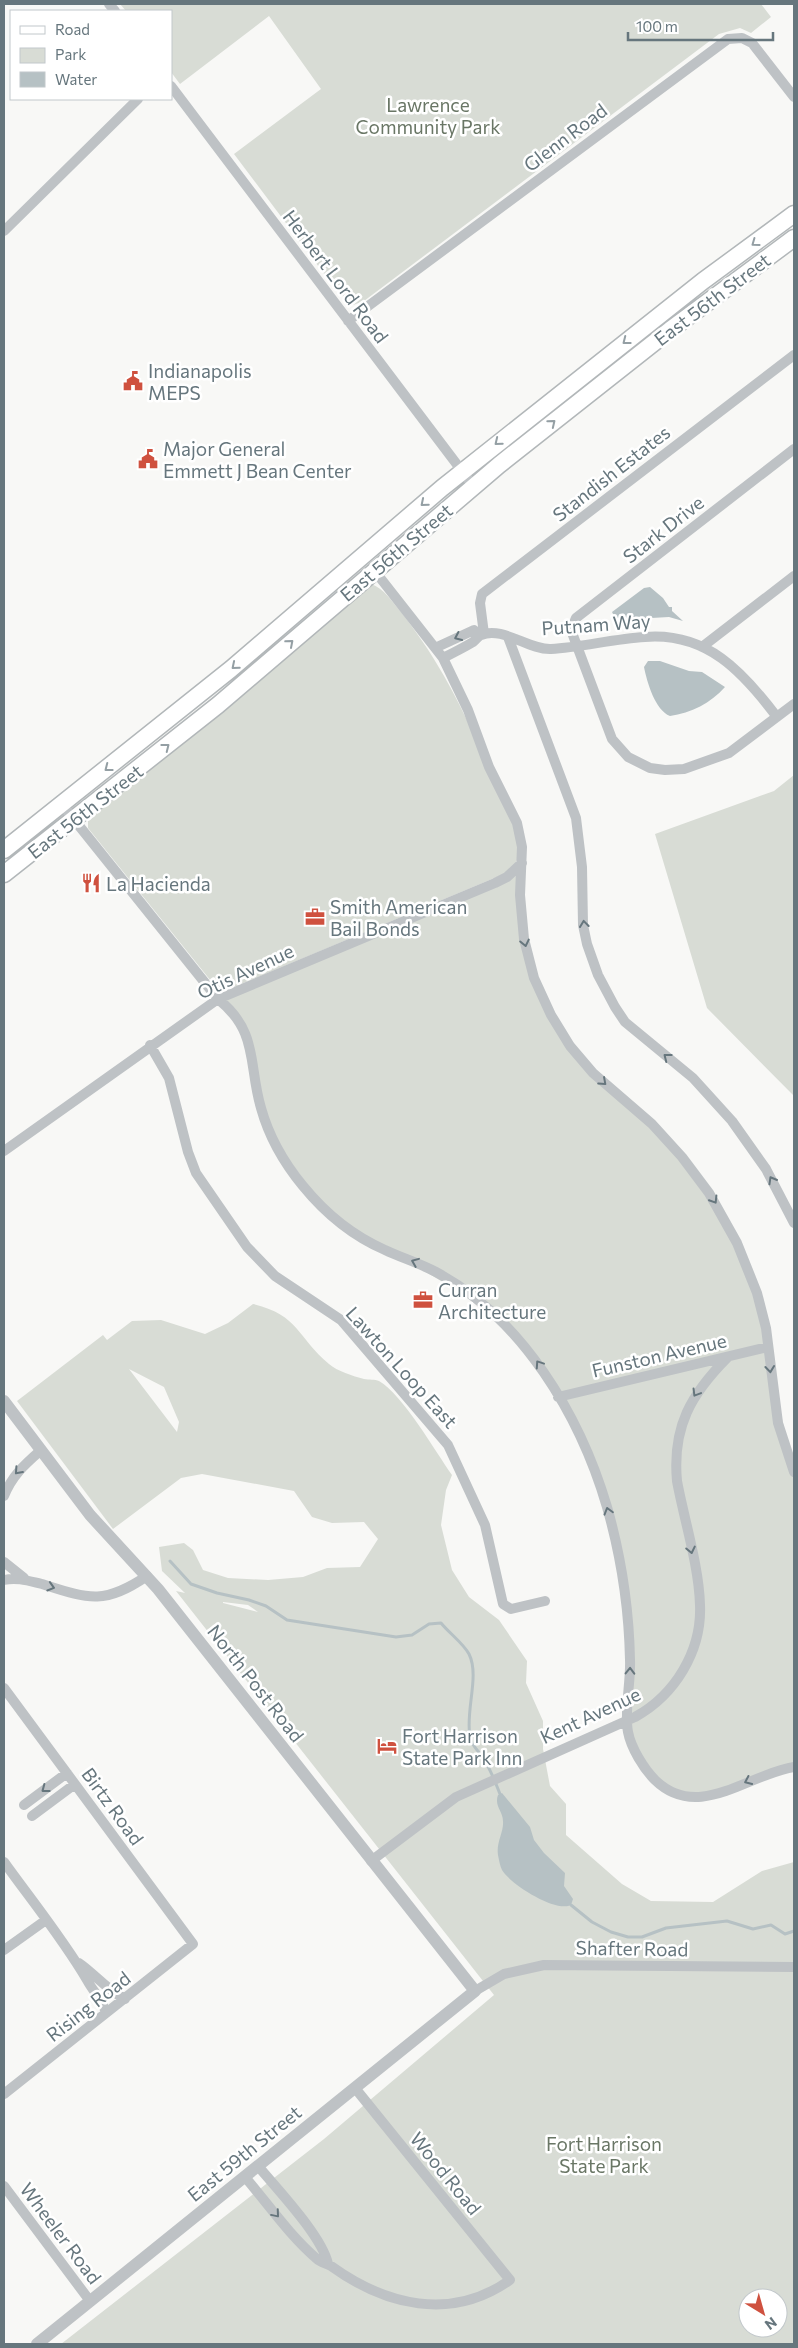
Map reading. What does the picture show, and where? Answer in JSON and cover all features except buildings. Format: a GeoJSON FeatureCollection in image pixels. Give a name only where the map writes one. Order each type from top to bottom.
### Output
{"type":"FeatureCollection","features":[{"type":"Feature","properties":{"kind":"main road","name":"East 56th Street"},"geometry":{"type":"LineString","coordinates":[[4,850],[231,669],[462,472],[703,281],[794,214]]}},
{"type":"Feature","properties":{"kind":"main road","name":"East 56th Street"},"geometry":{"type":"LineString","coordinates":[[4,874],[71,816],[218,705],[474,486],[663,336],[794,238]]}},
{"type":"Feature","properties":{"kind":"street","name":"Glenn Road"},"geometry":{"type":"LineString","coordinates":[[348,321],[728,39],[742,38],[752,43],[794,98]]}},
{"type":"Feature","properties":{"kind":"street","name":"Herbert Lord Road"},"geometry":{"type":"LineString","coordinates":[[172,87],[474,486]]}},
{"type":"Feature","properties":{"kind":"street"},"geometry":{"type":"LineString","coordinates":[[4,231],[137,100]]}},
{"type":"Feature","properties":{"kind":"street","name":"Standish Estates"},"geometry":{"type":"LineString","coordinates":[[482,635],[480,602],[482,594],[794,354]]}},
{"type":"Feature","properties":{"kind":"street","name":"Stark Drive"},"geometry":{"type":"LineString","coordinates":[[777,717],[729,753],[684,769],[665,770],[650,768],[628,757],[612,739],[575,646],[571,630],[576,618],[794,449]]}},
{"type":"Feature","properties":{"kind":"street"},"geometry":{"type":"LineString","coordinates":[[374,570],[443,658],[468,710],[489,767],[517,823],[521,839],[520,894],[524,939],[533,974],[545,1003],[564,1038],[584,1063],[665,1137],[709,1193],[734,1235],[749,1272],[766,1328],[778,1423],[794,1471]]}},
{"type":"Feature","properties":{"kind":"street"},"geometry":{"type":"LineString","coordinates":[[702,647],[794,576]]}},
{"type":"Feature","properties":{"kind":"street","name":"Putnam Way"},"geometry":{"type":"LineString","coordinates":[[435,648],[474,630],[482,635],[508,637],[529,646],[549,649],[647,637],[678,639],[702,647],[727,662],[744,676],[777,717]]}},
{"type":"Feature","properties":{"kind":"street"},"geometry":{"type":"LineString","coordinates":[[443,658],[475,641],[482,635]]}},
{"type":"Feature","properties":{"kind":"street"},"geometry":{"type":"LineString","coordinates":[[508,637],[576,818],[582,867],[582,912],[587,944],[596,969],[613,1005],[631,1028],[693,1078],[721,1108],[766,1170],[794,1223]]}},
{"type":"Feature","properties":{"kind":"street"},"geometry":{"type":"LineString","coordinates":[[777,717],[794,704]]}},
{"type":"Feature","properties":{"kind":"street"},"geometry":{"type":"LineString","coordinates":[[71,816],[218,999],[234,1012],[245,1029],[257,1092],[265,1121],[278,1149],[305,1189],[330,1215],[362,1238],[435,1271],[484,1304],[522,1342],[558,1397],[587,1454],[612,1526],[629,1630],[631,1669],[628,1720],[630,1739],[646,1769],[658,1783],[680,1795],[696,1798],[711,1797],[757,1777],[794,1767]]}},
{"type":"Feature","properties":{"kind":"street","name":"Otis Avenue"},"geometry":{"type":"LineString","coordinates":[[4,1151],[150,1045],[218,999],[495,883],[507,877],[522,863]]}},
{"type":"Feature","properties":{"kind":"street","name":"Lawton Loop East"},"geometry":{"type":"LineString","coordinates":[[150,1045],[170,1078],[188,1152],[194,1168],[247,1247],[267,1269],[341,1320],[448,1445],[485,1525],[503,1604],[511,1609],[545,1601]]}},
{"type":"Feature","properties":{"kind":"street","name":"Funston Avenue"},"geometry":{"type":"LineString","coordinates":[[558,1397],[768,1347]]}},
{"type":"Feature","properties":{"kind":"street","name":"Kent Avenue"},"geometry":{"type":"LineString","coordinates":[[371,1861],[448,1802],[466,1792],[645,1711],[665,1694],[679,1677],[694,1648],[700,1617],[699,1590],[678,1490],[676,1454],[680,1432],[693,1398],[712,1373],[728,1357]]}},
{"type":"Feature","properties":{"kind":"street","name":"North Post Road"},"geometry":{"type":"LineString","coordinates":[[4,1401],[40,1451],[102,1530],[147,1576],[371,1861],[476,1991]]}},
{"type":"Feature","properties":{"kind":"street"},"geometry":{"type":"LineString","coordinates":[[4,1496],[10,1482],[19,1469],[40,1451]]}},
{"type":"Feature","properties":{"kind":"street"},"geometry":{"type":"LineString","coordinates":[[4,1562],[27,1580]]}},
{"type":"Feature","properties":{"kind":"street"},"geometry":{"type":"LineString","coordinates":[[4,1580],[13,1578],[27,1580],[79,1596],[95,1597],[120,1592],[147,1576]]}},
{"type":"Feature","properties":{"kind":"street","name":"Birtz Road"},"geometry":{"type":"LineString","coordinates":[[4,1688],[194,1944]]}},
{"type":"Feature","properties":{"kind":"street"},"geometry":{"type":"LineString","coordinates":[[24,1806],[67,1773]]}},
{"type":"Feature","properties":{"kind":"street"},"geometry":{"type":"LineString","coordinates":[[32,1816],[75,1784]]}},
{"type":"Feature","properties":{"kind":"street"},"geometry":{"type":"LineString","coordinates":[[4,1862],[76,1961],[88,1982],[102,2000],[106,2013]]}},
{"type":"Feature","properties":{"kind":"street"},"geometry":{"type":"LineString","coordinates":[[4,1950],[46,1920]]}},
{"type":"Feature","properties":{"kind":"street","name":"Rising Road"},"geometry":{"type":"LineString","coordinates":[[4,2094],[194,1944]]}},
{"type":"Feature","properties":{"kind":"street"},"geometry":{"type":"LineString","coordinates":[[76,1961],[97,1976],[112,1992],[125,1999]]}},
{"type":"Feature","properties":{"kind":"street","name":"Shafter Road"},"geometry":{"type":"LineString","coordinates":[[476,1991],[504,1974],[544,1965],[794,1967]]}},
{"type":"Feature","properties":{"kind":"street","name":"East 59th Street"},"geometry":{"type":"LineString","coordinates":[[37,2344],[476,1991]]}},
{"type":"Feature","properties":{"kind":"street","name":"Wood Road"},"geometry":{"type":"LineString","coordinates":[[328,2264],[368,2290],[398,2300],[419,2304],[445,2304],[460,2301],[489,2292],[510,2280],[355,2088]]}},
{"type":"Feature","properties":{"kind":"street"},"geometry":{"type":"LineString","coordinates":[[258,2166],[307,2226],[326,2256],[328,2264]]}},
{"type":"Feature","properties":{"kind":"street"},"geometry":{"type":"LineString","coordinates":[[245,2177],[294,2235],[319,2261],[328,2264]]}},
{"type":"Feature","properties":{"kind":"street","name":"Wheeler Road"},"geometry":{"type":"LineString","coordinates":[[4,2186],[90,2301]]}},
{"type":"Feature","properties":{"kind":"green space","name":"Lawrence Community Park"},"geometry":{"type":"Polygon","coordinates":[[[120,4],[761,4],[771,17],[751,33],[740,28],[719,34],[364,301],[353,305],[347,301],[325,275],[234,154],[321,89],[269,16],[180,84],[172,73],[172,10],[125,10],[120,4]]]}},
{"type":"Feature","properties":{"kind":"green space"},"geometry":{"type":"Polygon","coordinates":[[[371,584],[384,592],[401,612],[430,652],[453,692],[507,807],[518,841],[519,851],[517,860],[504,874],[227,990],[219,991],[88,828],[88,818],[371,584]]]}},
{"type":"Feature","properties":{"kind":"green space"},"geometry":{"type":"Polygon","coordinates":[[[794,775],[794,1096],[707,1008],[655,834],[774,791],[794,775]]]}},
{"type":"Feature","properties":{"kind":"green space"},"geometry":{"type":"Polygon","coordinates":[[[522,863],[528,957],[570,1046],[694,1171],[748,1268],[794,1472],[794,1767],[711,1797],[665,1788],[630,1739],[629,1630],[603,1496],[558,1397],[495,1313],[330,1215],[272,1137],[248,1041],[218,999],[495,883],[522,863]]]}},
{"type":"Feature","properties":{"kind":"green space","name":"Fort Harrison State Park"},"geometry":{"type":"Polygon","coordinates":[[[253,1304],[280,1314],[296,1328],[332,1367],[364,1379],[379,1381],[388,1388],[398,1398],[428,1438],[452,1475],[446,1490],[441,1525],[452,1570],[469,1597],[499,1620],[527,1661],[526,1683],[543,1721],[543,1749],[550,1786],[566,1804],[566,1835],[622,1884],[651,1901],[713,1902],[762,1871],[794,1862],[794,2344],[61,2344],[324,2139],[494,1995],[176,1591],[185,1593],[162,1571],[159,1547],[184,1543],[193,1550],[203,1570],[228,1578],[268,1580],[303,1577],[327,1568],[360,1567],[378,1539],[364,1522],[332,1523],[312,1517],[294,1491],[202,1474],[181,1478],[113,1529],[17,1401],[103,1335],[107,1340],[132,1321],[161,1320],[205,1334],[228,1323],[253,1304]],[[129,1369],[177,1432],[179,1422],[164,1387],[129,1369]],[[223,1603],[258,1612],[248,1605],[223,1603]]]}},
{"type":"Feature","properties":{"kind":"water"},"geometry":{"type":"Polygon","coordinates":[[[650,587],[663,598],[669,607],[672,607],[672,611],[683,621],[669,617],[616,620],[612,612],[644,588],[650,587]]]}},
{"type":"Feature","properties":{"kind":"water"},"geometry":{"type":"Polygon","coordinates":[[[648,661],[660,661],[689,671],[702,672],[725,687],[700,706],[670,716],[660,708],[652,695],[644,667],[648,661]]]}},
{"type":"Feature","properties":{"kind":"water"},"geometry":{"type":"Polygon","coordinates":[[[502,1793],[530,1827],[534,1840],[544,1853],[565,1873],[564,1886],[573,1899],[571,1905],[555,1905],[534,1896],[514,1882],[502,1870],[498,1850],[503,1821],[497,1799],[498,1795],[502,1793]]]}},
{"type":"Feature","properties":{"kind":"waterway"},"geometry":{"type":"LineString","coordinates":[[170,1561],[191,1584],[266,1606],[287,1620],[396,1637],[412,1635],[429,1624],[441,1623],[469,1654],[473,1673],[469,1716],[470,1737],[488,1767],[500,1794]]}},
{"type":"Feature","properties":{"kind":"waterway"},"geometry":{"type":"LineString","coordinates":[[571,1905],[592,1922],[611,1932],[628,1937],[642,1937],[666,1928],[727,1921],[753,1929],[771,1925],[785,1934],[794,1931]]}},
{"type":"Feature","properties":{"kind":"place","name":"Indianapolis MEPS"},"geometry":{"type":"Point","coordinates":[133,381]}},
{"type":"Feature","properties":{"kind":"place","name":"Major General Emmett J Bean Center"},"geometry":{"type":"Point","coordinates":[148,459]}},
{"type":"Feature","properties":{"kind":"place","name":"La Hacienda"},"geometry":{"type":"Point","coordinates":[91,883]}},
{"type":"Feature","properties":{"kind":"place","name":"Smith American Bail Bonds"},"geometry":{"type":"Point","coordinates":[315,917]}},
{"type":"Feature","properties":{"kind":"place","name":"Curran Architecture"},"geometry":{"type":"Point","coordinates":[423,1300]}},
{"type":"Feature","properties":{"kind":"place","name":"Fort Harrison State Park Inn"},"geometry":{"type":"Point","coordinates":[387,1746]}}]}
